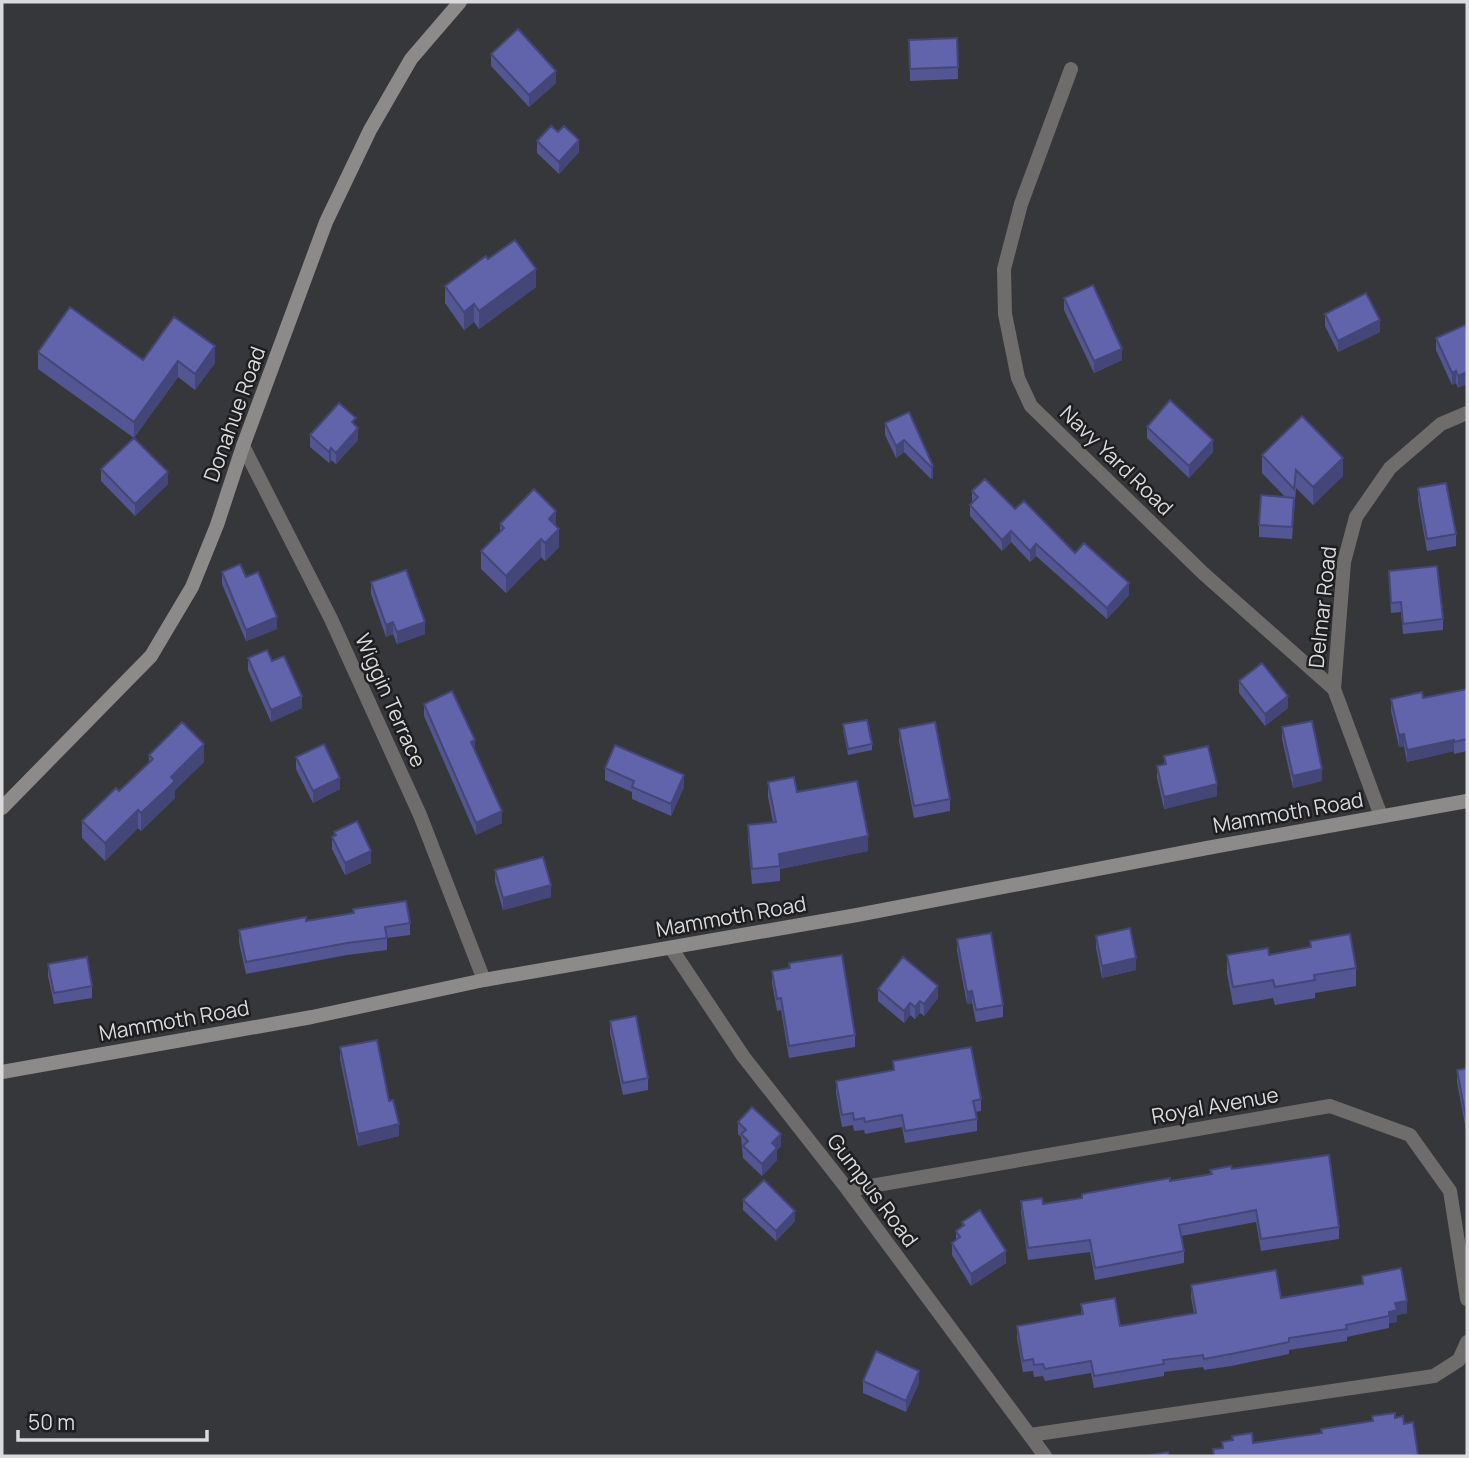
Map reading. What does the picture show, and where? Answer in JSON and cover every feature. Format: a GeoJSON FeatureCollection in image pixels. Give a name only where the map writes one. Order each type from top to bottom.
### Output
{"type":"FeatureCollection","features":[{"type":"Feature","properties":{"kind":"main road","name":"Donahue Road"},"geometry":{"type":"LineString","coordinates":[[2,808],[151,656],[191,587],[217,525],[243,446],[326,222],[370,131],[411,59],[460,2]]}},
{"type":"Feature","properties":{"kind":"main road","name":"Mammoth Road"},"geometry":{"type":"LineString","coordinates":[[2,1072],[312,1017],[484,980],[857,915],[1467,801]]}},
{"type":"Feature","properties":{"kind":"street","name":"Navy Yard Road"},"geometry":{"type":"LineString","coordinates":[[1072,69],[1021,204],[1004,269],[1005,314],[1018,378],[1031,406],[1204,573],[1334,689],[1381,816]]}},
{"type":"Feature","properties":{"kind":"street","name":"Delmar Road"},"geometry":{"type":"LineString","coordinates":[[1334,689],[1344,562],[1356,517],[1390,468],[1441,424],[1467,413]]}},
{"type":"Feature","properties":{"kind":"street","name":"Wiggin Terrace"},"geometry":{"type":"LineString","coordinates":[[243,446],[331,619],[420,815],[484,980]]}},
{"type":"Feature","properties":{"kind":"street","name":"Gumpus Road"},"geometry":{"type":"LineString","coordinates":[[671,948],[743,1056],[848,1190],[1045,1456]]}},
{"type":"Feature","properties":{"kind":"street","name":"Royal Avenue"},"geometry":{"type":"LineString","coordinates":[[848,1190],[1330,1106],[1410,1135],[1450,1191],[1467,1299]]}},
{"type":"Feature","properties":{"kind":"street"},"geometry":{"type":"LineString","coordinates":[[1030,1435],[1434,1376],[1459,1360],[1467,1342]]}},
{"type":"Feature","properties":{"kind":"building"},"geometry":{"type":"Polygon","coordinates":[[[518,29],[556,71],[529,95],[491,54],[518,29]]]}},
{"type":"Feature","properties":{"kind":"building"},"geometry":{"type":"Polygon","coordinates":[[[957,38],[958,67],[910,69],[909,40],[957,38]]]}},
{"type":"Feature","properties":{"kind":"building"},"geometry":{"type":"Polygon","coordinates":[[[551,126],[558,132],[564,126],[579,140],[559,162],[537,141],[551,126]]]}},
{"type":"Feature","properties":{"kind":"building"},"geometry":{"type":"Polygon","coordinates":[[[515,240],[536,269],[479,311],[474,304],[464,312],[445,286],[486,256],[488,259],[515,240]]]}},
{"type":"Feature","properties":{"kind":"building"},"geometry":{"type":"Polygon","coordinates":[[[1093,285],[1122,349],[1094,361],[1064,298],[1093,285]]]}},
{"type":"Feature","properties":{"kind":"building"},"geometry":{"type":"Polygon","coordinates":[[[1366,293],[1380,320],[1338,341],[1325,314],[1366,293]]]}},
{"type":"Feature","properties":{"kind":"building"},"geometry":{"type":"Polygon","coordinates":[[[70,307],[143,360],[174,317],[215,346],[195,374],[178,361],[134,422],[38,352],[70,307]]]}},
{"type":"Feature","properties":{"kind":"building"},"geometry":{"type":"Polygon","coordinates":[[[1465,325],[1467,372],[1458,376],[1456,371],[1452,373],[1436,338],[1465,325]]]}},
{"type":"Feature","properties":{"kind":"building"},"geometry":{"type":"Polygon","coordinates":[[[1170,400],[1213,440],[1189,466],[1147,427],[1170,400]]]}},
{"type":"Feature","properties":{"kind":"building"},"geometry":{"type":"Polygon","coordinates":[[[339,403],[356,418],[352,422],[358,428],[336,453],[331,448],[329,452],[310,435],[339,403]]]}},
{"type":"Feature","properties":{"kind":"building"},"geometry":{"type":"Polygon","coordinates":[[[909,412],[933,466],[931,467],[904,440],[896,446],[885,423],[909,412]]]}},
{"type":"Feature","properties":{"kind":"building"},"geometry":{"type":"Polygon","coordinates":[[[1302,416],[1343,458],[1313,487],[1296,470],[1294,489],[1262,455],[1302,416]]]}},
{"type":"Feature","properties":{"kind":"building"},"geometry":{"type":"Polygon","coordinates":[[[134,438],[168,472],[135,504],[101,469],[134,438]]]}},
{"type":"Feature","properties":{"kind":"building"},"geometry":{"type":"Polygon","coordinates":[[[985,479],[1015,509],[1024,501],[1075,553],[1084,543],[1129,583],[1107,608],[1036,544],[1030,551],[1011,531],[1002,540],[970,505],[978,497],[972,491],[985,479]]]}},
{"type":"Feature","properties":{"kind":"building"},"geometry":{"type":"Polygon","coordinates":[[[1446,483],[1456,534],[1427,539],[1418,488],[1446,483]]]}},
{"type":"Feature","properties":{"kind":"building"},"geometry":{"type":"Polygon","coordinates":[[[534,489],[556,511],[549,519],[559,529],[545,543],[541,539],[506,576],[481,551],[504,528],[500,524],[534,489]]]}},
{"type":"Feature","properties":{"kind":"building"},"geometry":{"type":"Polygon","coordinates":[[[1261,495],[1294,498],[1292,527],[1259,525],[1261,495]]]}},
{"type":"Feature","properties":{"kind":"building"},"geometry":{"type":"Polygon","coordinates":[[[240,564],[246,577],[258,572],[277,617],[246,630],[222,572],[240,564]]]}},
{"type":"Feature","properties":{"kind":"building"},"geometry":{"type":"Polygon","coordinates":[[[1437,566],[1443,619],[1403,624],[1401,602],[1391,603],[1389,571],[1437,566]]]}},
{"type":"Feature","properties":{"kind":"building"},"geometry":{"type":"Polygon","coordinates":[[[406,570],[425,622],[397,632],[393,622],[386,625],[371,582],[406,570]]]}},
{"type":"Feature","properties":{"kind":"building"},"geometry":{"type":"Polygon","coordinates":[[[267,650],[272,661],[284,656],[302,696],[271,710],[248,658],[267,650]]]}},
{"type":"Feature","properties":{"kind":"building"},"geometry":{"type":"Polygon","coordinates":[[[1262,663],[1288,696],[1265,714],[1239,681],[1262,663]]]}},
{"type":"Feature","properties":{"kind":"building"},"geometry":{"type":"Polygon","coordinates":[[[1467,689],[1467,739],[1407,750],[1404,734],[1399,735],[1391,699],[1422,692],[1423,698],[1467,689]]]}},
{"type":"Feature","properties":{"kind":"building"},"geometry":{"type":"Polygon","coordinates":[[[452,691],[475,740],[471,742],[502,811],[476,823],[424,704],[452,691]]]}},
{"type":"Feature","properties":{"kind":"building"},"geometry":{"type":"Polygon","coordinates":[[[867,720],[872,744],[848,749],[843,724],[867,720]]]}},
{"type":"Feature","properties":{"kind":"building"},"geometry":{"type":"Polygon","coordinates":[[[1312,721],[1322,769],[1293,776],[1282,727],[1312,721]]]}},
{"type":"Feature","properties":{"kind":"building"},"geometry":{"type":"Polygon","coordinates":[[[182,722],[204,744],[171,777],[175,781],[141,813],[138,810],[105,843],[82,821],[116,788],[119,791],[153,759],[149,755],[182,722]]]}},
{"type":"Feature","properties":{"kind":"building"},"geometry":{"type":"Polygon","coordinates":[[[935,722],[950,799],[914,806],[899,729],[935,722]]]}},
{"type":"Feature","properties":{"kind":"building"},"geometry":{"type":"Polygon","coordinates":[[[324,744],[340,778],[313,791],[296,757],[324,744]]]}},
{"type":"Feature","properties":{"kind":"building"},"geometry":{"type":"Polygon","coordinates":[[[615,745],[684,775],[671,804],[632,787],[634,781],[605,768],[615,745]]]}},
{"type":"Feature","properties":{"kind":"building"},"geometry":{"type":"Polygon","coordinates":[[[1208,746],[1217,784],[1164,797],[1157,766],[1166,764],[1164,756],[1208,746]]]}},
{"type":"Feature","properties":{"kind":"building"},"geometry":{"type":"Polygon","coordinates":[[[794,777],[797,792],[857,781],[868,836],[779,854],[780,866],[752,869],[748,825],[776,822],[768,782],[794,777]]]}},
{"type":"Feature","properties":{"kind":"building"},"geometry":{"type":"Polygon","coordinates":[[[357,821],[371,851],[345,863],[332,837],[336,835],[334,832],[357,821]]]}},
{"type":"Feature","properties":{"kind":"building"},"geometry":{"type":"Polygon","coordinates":[[[543,857],[551,885],[503,898],[495,870],[543,857]]]}},
{"type":"Feature","properties":{"kind":"building"},"geometry":{"type":"Polygon","coordinates":[[[406,901],[410,923],[385,927],[387,938],[246,962],[239,930],[306,917],[306,921],[354,913],[353,909],[406,901]]]}},
{"type":"Feature","properties":{"kind":"building"},"geometry":{"type":"Polygon","coordinates":[[[1130,928],[1136,958],[1102,966],[1096,936],[1130,928]]]}},
{"type":"Feature","properties":{"kind":"building"},"geometry":{"type":"Polygon","coordinates":[[[991,933],[1003,1005],[976,1010],[972,991],[967,992],[957,939],[991,933]]]}},
{"type":"Feature","properties":{"kind":"building"},"geometry":{"type":"Polygon","coordinates":[[[1350,934],[1356,968],[1314,975],[1315,980],[1275,987],[1273,980],[1233,987],[1227,955],[1268,948],[1269,955],[1311,947],[1310,941],[1350,934]]]}},
{"type":"Feature","properties":{"kind":"building"},"geometry":{"type":"Polygon","coordinates":[[[842,955],[855,1035],[789,1046],[781,998],[777,999],[772,971],[790,968],[789,963],[842,955]]]}},
{"type":"Feature","properties":{"kind":"building"},"geometry":{"type":"Polygon","coordinates":[[[87,957],[92,986],[54,993],[48,964],[87,957]]]}},
{"type":"Feature","properties":{"kind":"building"},"geometry":{"type":"Polygon","coordinates":[[[903,957],[938,986],[924,1004],[920,1001],[915,1007],[910,1003],[904,1011],[878,989],[903,957]]]}},
{"type":"Feature","properties":{"kind":"building"},"geometry":{"type":"Polygon","coordinates":[[[636,1016],[648,1078],[623,1083],[610,1021],[636,1016]]]}},
{"type":"Feature","properties":{"kind":"building"},"geometry":{"type":"Polygon","coordinates":[[[377,1040],[389,1101],[393,1100],[399,1124],[358,1134],[340,1047],[377,1040]]]}},
{"type":"Feature","properties":{"kind":"building"},"geometry":{"type":"Polygon","coordinates":[[[971,1047],[981,1099],[973,1101],[977,1119],[905,1131],[902,1115],[865,1122],[864,1118],[854,1120],[853,1113],[842,1115],[836,1081],[894,1070],[893,1061],[971,1047]]]}},
{"type":"Feature","properties":{"kind":"building"},"geometry":{"type":"Polygon","coordinates":[[[1467,1068],[1467,1118],[1466,1118],[1457,1070],[1467,1068]]]}},
{"type":"Feature","properties":{"kind":"building"},"geometry":{"type":"Polygon","coordinates":[[[752,1107],[781,1134],[772,1143],[777,1148],[762,1164],[743,1146],[748,1141],[741,1134],[746,1130],[738,1122],[752,1107]]]}},
{"type":"Feature","properties":{"kind":"building"},"geometry":{"type":"Polygon","coordinates":[[[1329,1155],[1339,1227],[1261,1239],[1256,1210],[1179,1225],[1184,1251],[1095,1268],[1090,1240],[1028,1248],[1021,1201],[1042,1198],[1043,1204],[1170,1178],[1170,1181],[1212,1174],[1210,1170],[1231,1166],[1232,1169],[1329,1155]]]}},
{"type":"Feature","properties":{"kind":"building"},"geometry":{"type":"Polygon","coordinates":[[[764,1180],[795,1211],[776,1231],[743,1200],[764,1180]]]}},
{"type":"Feature","properties":{"kind":"building"},"geometry":{"type":"Polygon","coordinates":[[[980,1210],[1006,1251],[971,1274],[952,1243],[960,1237],[956,1231],[964,1225],[962,1222],[980,1210]]]}},
{"type":"Feature","properties":{"kind":"building"},"geometry":{"type":"Polygon","coordinates":[[[1401,1268],[1407,1301],[1395,1303],[1397,1310],[1389,1312],[1389,1316],[1346,1325],[1347,1329],[1289,1338],[1289,1342],[1231,1354],[1204,1359],[1203,1355],[1163,1360],[1164,1364],[1094,1376],[1091,1361],[1045,1369],[1043,1364],[1034,1365],[1033,1359],[1023,1361],[1017,1326],[1083,1314],[1081,1304],[1115,1298],[1120,1326],[1196,1313],[1191,1285],[1276,1270],[1281,1298],[1363,1284],[1362,1276],[1401,1268]]]}},
{"type":"Feature","properties":{"kind":"building"},"geometry":{"type":"Polygon","coordinates":[[[876,1351],[919,1371],[906,1401],[863,1381],[876,1351]]]}},
{"type":"Feature","properties":{"kind":"building"},"geometry":{"type":"Polygon","coordinates":[[[1395,1413],[1395,1418],[1403,1416],[1404,1424],[1413,1422],[1418,1455],[1214,1456],[1213,1449],[1223,1448],[1222,1442],[1233,1440],[1232,1436],[1252,1433],[1253,1443],[1322,1433],[1321,1429],[1373,1421],[1372,1416],[1395,1413]]]}},
{"type":"Feature","properties":{"kind":"building"},"geometry":{"type":"Polygon","coordinates":[[[1168,1452],[1169,1456],[1146,1456],[1168,1452]]]}}]}
